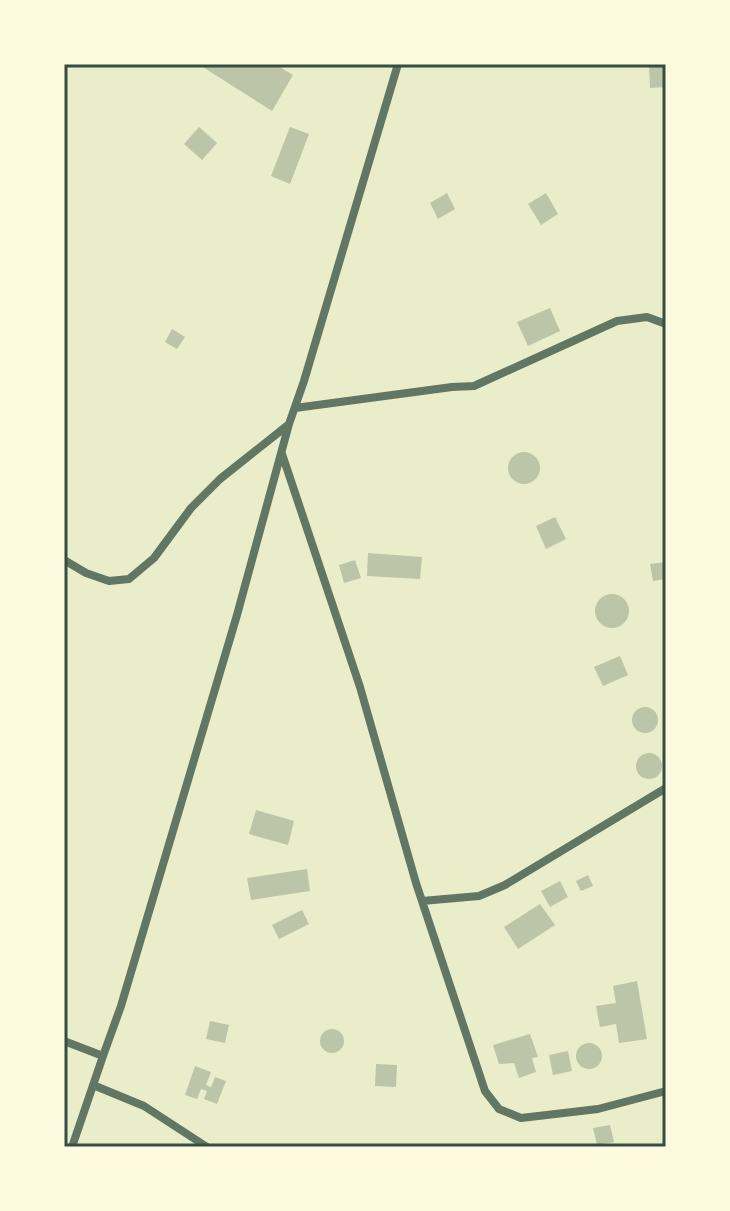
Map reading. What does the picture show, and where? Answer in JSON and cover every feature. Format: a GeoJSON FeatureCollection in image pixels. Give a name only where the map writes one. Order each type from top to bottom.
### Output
{"type":"FeatureCollection","features":[{"type":"Feature","properties":{"kind":"street"},"geometry":{"type":"LineString","coordinates":[[72,1147],[121,1006],[233,631],[289,424],[398,64]]}},
{"type":"Feature","properties":{"kind":"street"},"geometry":{"type":"LineString","coordinates":[[295,408],[474,386],[617,321],[647,317],[666,324]]}},
{"type":"Feature","properties":{"kind":"street"},"geometry":{"type":"LineString","coordinates":[[64,560],[86,573],[109,581],[129,579],[154,558],[191,508],[210,489],[289,424]]}},
{"type":"Feature","properties":{"kind":"street"},"geometry":{"type":"LineString","coordinates":[[281,453],[360,687],[422,901],[485,1091],[499,1109],[521,1118],[598,1109],[666,1091]]}},
{"type":"Feature","properties":{"kind":"street"},"geometry":{"type":"LineString","coordinates":[[422,901],[479,896],[505,885],[666,788]]}},
{"type":"Feature","properties":{"kind":"street"},"geometry":{"type":"LineString","coordinates":[[64,1041],[103,1056]]}},
{"type":"Feature","properties":{"kind":"street"},"geometry":{"type":"LineString","coordinates":[[93,1085],[144,1106],[207,1147]]}},
{"type":"Feature","properties":{"kind":"building"},"geometry":{"type":"Polygon","coordinates":[[[198,64],[275,64],[293,75],[272,111],[198,64]]]}},
{"type":"Feature","properties":{"kind":"building"},"geometry":{"type":"Polygon","coordinates":[[[666,65],[666,87],[650,88],[649,66],[666,65]]]}},
{"type":"Feature","properties":{"kind":"building"},"geometry":{"type":"Polygon","coordinates":[[[199,127],[217,143],[202,160],[184,144],[199,127]]]}},
{"type":"Feature","properties":{"kind":"building"},"geometry":{"type":"Polygon","coordinates":[[[290,127],[309,134],[290,184],[271,176],[290,127]]]}},
{"type":"Feature","properties":{"kind":"building"},"geometry":{"type":"Polygon","coordinates":[[[447,193],[455,209],[438,219],[430,203],[447,193]]]}},
{"type":"Feature","properties":{"kind":"building"},"geometry":{"type":"Polygon","coordinates":[[[546,193],[558,214],[541,225],[528,204],[546,193]]]}},
{"type":"Feature","properties":{"kind":"building"},"geometry":{"type":"Polygon","coordinates":[[[550,308],[560,331],[528,346],[517,322],[550,308]]]}},
{"type":"Feature","properties":{"kind":"building"},"geometry":{"type":"Polygon","coordinates":[[[172,329],[185,337],[177,349],[165,342],[172,329]]]}},
{"type":"Feature","properties":{"kind":"building"},"geometry":{"type":"Polygon","coordinates":[[[524,452],[535,457],[540,468],[535,479],[524,484],[513,479],[508,468],[513,457],[524,452]]]}},
{"type":"Feature","properties":{"kind":"building"},"geometry":{"type":"Polygon","coordinates":[[[555,517],[566,539],[546,549],[536,526],[555,517]]]}},
{"type":"Feature","properties":{"kind":"building"},"geometry":{"type":"Polygon","coordinates":[[[368,553],[422,557],[420,579],[367,576],[368,553]]]}},
{"type":"Feature","properties":{"kind":"building"},"geometry":{"type":"Polygon","coordinates":[[[355,560],[361,578],[344,583],[339,565],[355,560]]]}},
{"type":"Feature","properties":{"kind":"building"},"geometry":{"type":"Polygon","coordinates":[[[666,562],[666,579],[653,581],[650,564],[666,562]]]}},
{"type":"Feature","properties":{"kind":"building"},"geometry":{"type":"Polygon","coordinates":[[[612,594],[624,599],[629,611],[624,623],[612,628],[600,623],[595,611],[600,599],[612,594]]]}},
{"type":"Feature","properties":{"kind":"building"},"geometry":{"type":"Polygon","coordinates":[[[620,656],[628,675],[603,686],[594,667],[620,656]]]}},
{"type":"Feature","properties":{"kind":"building"},"geometry":{"type":"Polygon","coordinates":[[[645,707],[654,711],[658,720],[654,729],[645,733],[636,729],[632,720],[636,711],[645,707]]]}},
{"type":"Feature","properties":{"kind":"building"},"geometry":{"type":"Polygon","coordinates":[[[649,753],[658,757],[662,766],[658,775],[649,779],[640,775],[636,766],[640,757],[649,753]]]}},
{"type":"Feature","properties":{"kind":"building"},"geometry":{"type":"Polygon","coordinates":[[[256,810],[294,821],[288,845],[249,834],[256,810]]]}},
{"type":"Feature","properties":{"kind":"building"},"geometry":{"type":"Polygon","coordinates":[[[307,869],[310,891],[251,900],[247,878],[307,869]]]}},
{"type":"Feature","properties":{"kind":"building"},"geometry":{"type":"Polygon","coordinates":[[[588,875],[593,886],[581,891],[576,881],[588,875]]]}},
{"type":"Feature","properties":{"kind":"building"},"geometry":{"type":"Polygon","coordinates":[[[560,881],[568,897],[550,907],[541,891],[560,881]]]}},
{"type":"Feature","properties":{"kind":"building"},"geometry":{"type":"Polygon","coordinates":[[[540,904],[555,925],[518,949],[504,927],[540,904]]]}},
{"type":"Feature","properties":{"kind":"building"},"geometry":{"type":"Polygon","coordinates":[[[302,910],[309,924],[279,939],[272,925],[302,910]]]}},
{"type":"Feature","properties":{"kind":"building"},"geometry":{"type":"Polygon","coordinates":[[[637,981],[647,1039],[619,1043],[616,1024],[600,1027],[596,1006],[616,1003],[613,986],[637,981]]]}},
{"type":"Feature","properties":{"kind":"building"},"geometry":{"type":"Polygon","coordinates":[[[210,1021],[229,1025],[225,1043],[206,1039],[210,1021]]]}},
{"type":"Feature","properties":{"kind":"building"},"geometry":{"type":"Polygon","coordinates":[[[332,1029],[343,1036],[344,1041],[337,1052],[332,1053],[321,1046],[320,1041],[327,1030],[332,1029]]]}},
{"type":"Feature","properties":{"kind":"building"},"geometry":{"type":"Polygon","coordinates":[[[530,1034],[538,1057],[532,1058],[536,1072],[519,1078],[514,1063],[499,1064],[493,1045],[530,1034]]]}},
{"type":"Feature","properties":{"kind":"building"},"geometry":{"type":"Polygon","coordinates":[[[589,1043],[598,1047],[602,1056],[598,1065],[589,1069],[580,1065],[576,1056],[580,1047],[589,1043]]]}},
{"type":"Feature","properties":{"kind":"building"},"geometry":{"type":"Polygon","coordinates":[[[568,1051],[572,1071],[553,1075],[549,1055],[568,1051]]]}},
{"type":"Feature","properties":{"kind":"building"},"geometry":{"type":"Polygon","coordinates":[[[376,1064],[397,1065],[396,1087],[375,1086],[376,1064]]]}},
{"type":"Feature","properties":{"kind":"building"},"geometry":{"type":"Polygon","coordinates":[[[195,1066],[211,1072],[206,1085],[211,1087],[215,1077],[226,1081],[217,1104],[204,1099],[207,1091],[201,1089],[197,1099],[185,1095],[195,1066]]]}},
{"type":"Feature","properties":{"kind":"building"},"geometry":{"type":"Polygon","coordinates":[[[610,1125],[614,1142],[597,1145],[593,1128],[610,1125]]]}}]}
